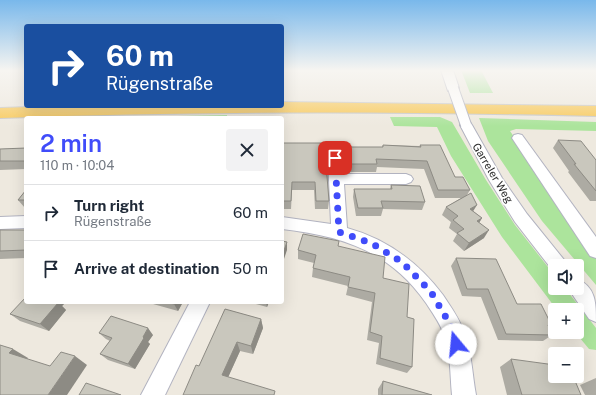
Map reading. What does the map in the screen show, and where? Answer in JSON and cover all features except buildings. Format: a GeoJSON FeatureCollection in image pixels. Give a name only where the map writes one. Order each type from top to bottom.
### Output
{"type":"FeatureCollection","features":[{"type":"Feature","properties":{"kind":"highway"},"geometry":{"type":"LineString","coordinates":[[284,98],[441,98],[596,102]]}},
{"type":"Feature","properties":{"kind":"highway"},"geometry":{"type":"LineString","coordinates":[[0,104],[24,104]]}},
{"type":"Feature","properties":{"kind":"highway"},"geometry":{"type":"LineString","coordinates":[[284,107],[461,108],[596,111]]}},
{"type":"Feature","properties":{"kind":"highway"},"geometry":{"type":"LineString","coordinates":[[0,113],[201,108]]}},
{"type":"Feature","properties":{"kind":"street","name":"Garreler Weg"},"geometry":{"type":"LineString","coordinates":[[453,88],[466,125],[496,180],[521,218],[553,259]]}},
{"type":"Feature","properties":{"kind":"street"},"geometry":{"type":"LineString","coordinates":[[518,138],[596,251]]}},
{"type":"Feature","properties":{"kind":"street"},"geometry":{"type":"LineString","coordinates":[[335,158],[339,232]]}},
{"type":"Feature","properties":{"kind":"street"},"geometry":{"type":"LineString","coordinates":[[337,178],[406,179]]}},
{"type":"Feature","properties":{"kind":"street"},"geometry":{"type":"LineString","coordinates":[[0,223],[24,222]]}},
{"type":"Feature","properties":{"kind":"street"},"geometry":{"type":"LineString","coordinates":[[284,223],[310,226],[339,232],[371,243],[402,262],[431,292],[454,331],[464,395]]}},
{"type":"Feature","properties":{"kind":"street"},"geometry":{"type":"LineString","coordinates":[[583,295],[596,312]]}},
{"type":"Feature","properties":{"kind":"street"},"geometry":{"type":"LineString","coordinates":[[153,395],[199,304]]}},
{"type":"Feature","properties":{"kind":"green space"},"geometry":{"type":"Polygon","coordinates":[[[468,88],[491,88],[493,93],[470,93],[468,88]]]}},
{"type":"Feature","properties":{"kind":"green space"},"geometry":{"type":"Polygon","coordinates":[[[227,115],[227,116],[178,116],[227,115]]]}},
{"type":"Feature","properties":{"kind":"green space"},"geometry":{"type":"Polygon","coordinates":[[[390,117],[440,117],[452,122],[486,180],[515,225],[548,267],[548,295],[570,295],[577,303],[552,303],[502,237],[451,156],[437,127],[394,126],[390,117]]]}},
{"type":"Feature","properties":{"kind":"green space"},"geometry":{"type":"Polygon","coordinates":[[[479,118],[596,122],[596,131],[516,129],[510,131],[596,258],[596,285],[584,271],[584,259],[574,259],[542,221],[488,141],[479,118]]]}},
{"type":"Feature","properties":{"kind":"green space"},"geometry":{"type":"Polygon","coordinates":[[[584,313],[596,328],[596,350],[589,349],[581,339],[584,339],[584,313]]]}},
{"type":"Feature","properties":{"kind":"route"},"geometry":{"type":"LineString","coordinates":[[335,158],[339,232],[371,243],[402,262],[431,292],[454,331],[456,344]]}}]}
